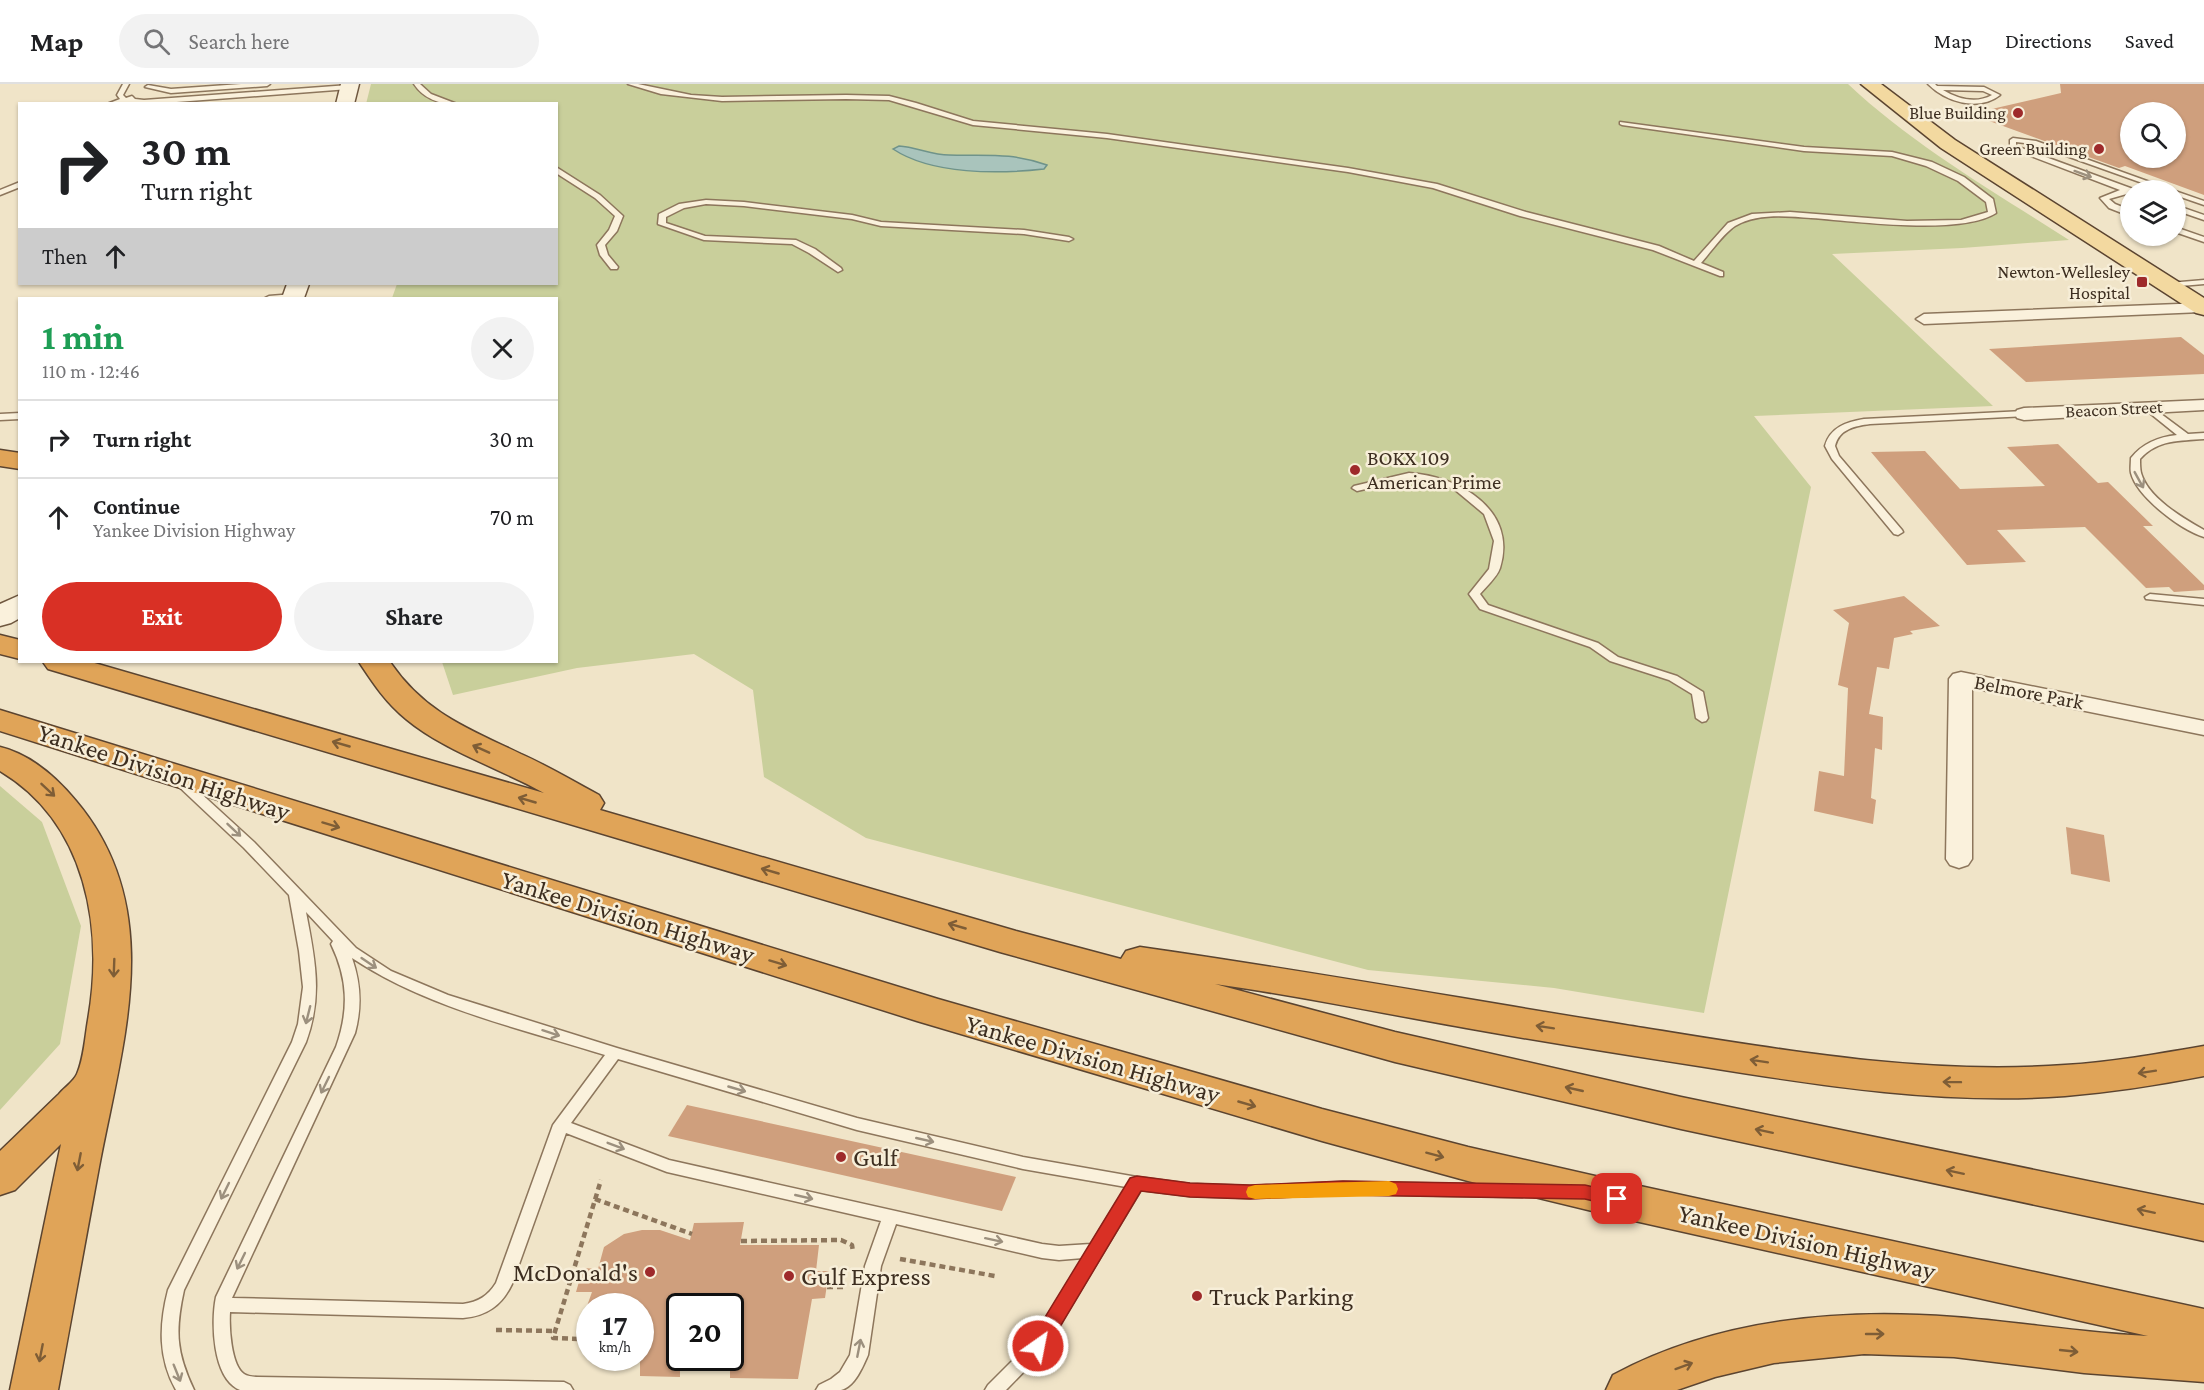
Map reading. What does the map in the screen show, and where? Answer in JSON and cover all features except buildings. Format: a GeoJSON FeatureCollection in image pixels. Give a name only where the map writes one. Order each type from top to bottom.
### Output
{"type":"FeatureCollection","features":[{"type":"Feature","properties":{"kind":"highway"},"geometry":{"type":"LineString","coordinates":[[0,440],[18,439]]}},
{"type":"Feature","properties":{"kind":"highway"},"geometry":{"type":"LineString","coordinates":[[0,458],[18,461]]}},
{"type":"Feature","properties":{"kind":"highway"},"geometry":{"type":"LineString","coordinates":[[0,644],[18,649]]}},
{"type":"Feature","properties":{"kind":"highway"},"geometry":{"type":"LineString","coordinates":[[62,663],[1013,942],[1272,1014],[1533,1080],[2204,1223]]}},
{"type":"Feature","properties":{"kind":"highway"},"geometry":{"type":"LineString","coordinates":[[376,663],[404,702],[432,725],[510,762],[644,834]]}},
{"type":"Feature","properties":{"kind":"highway","name":"Yankee Division Highway"},"geometry":{"type":"LineString","coordinates":[[0,720],[175,777],[919,1007],[1188,1087],[1468,1164],[1585,1192],[2204,1329]]}},
{"type":"Feature","properties":{"kind":"highway"},"geometry":{"type":"LineString","coordinates":[[0,757],[39,782],[68,812],[86,841],[105,890],[113,926],[114,970],[110,1008],[33,1390]]}},
{"type":"Feature","properties":{"kind":"highway"},"geometry":{"type":"LineString","coordinates":[[1013,942],[1306,984],[1483,1017],[1812,1069],[1893,1079],[1982,1083],[2071,1081],[2153,1071],[2204,1061]]}},
{"type":"Feature","properties":{"kind":"highway"},"geometry":{"type":"LineString","coordinates":[[0,1178],[94,1084]]}},
{"type":"Feature","properties":{"kind":"highway"},"geometry":{"type":"LineString","coordinates":[[1630,1390],[1667,1372],[1729,1352],[1833,1335],[1911,1334],[2068,1351],[2204,1361]]}},
{"type":"Feature","properties":{"kind":"main road"},"geometry":{"type":"LineString","coordinates":[[1870,84],[1948,144],[2203,307]]}},
{"type":"Feature","properties":{"kind":"main road"},"geometry":{"type":"LineString","coordinates":[[0,617],[18,605]]}},
{"type":"Feature","properties":{"kind":"street"},"geometry":{"type":"LineString","coordinates":[[1924,320],[2203,307]]}},
{"type":"Feature","properties":{"kind":"street","name":"Beacon Street"},"geometry":{"type":"LineString","coordinates":[[2024,414],[2204,405]]}},
{"type":"Feature","properties":{"kind":"street","name":"Belmore Park"},"geometry":{"type":"LineString","coordinates":[[1959,859],[1961,679],[2204,728]]}},
{"type":"Feature","properties":{"kind":"lane"},"geometry":{"type":"LineString","coordinates":[[124,100],[120,94],[126,84]]}},
{"type":"Feature","properties":{"kind":"lane"},"geometry":{"type":"LineString","coordinates":[[117,102],[171,91],[267,84]]}},
{"type":"Feature","properties":{"kind":"lane"},"geometry":{"type":"LineString","coordinates":[[417,84],[421,91],[448,102]]}},
{"type":"Feature","properties":{"kind":"lane"},"geometry":{"type":"LineString","coordinates":[[631,84],[679,95],[715,98],[877,97],[908,101],[952,118],[973,123],[1107,136],[1348,170],[1434,186],[1523,214],[1656,248],[1720,274]]}},
{"type":"Feature","properties":{"kind":"lane"},"geometry":{"type":"LineString","coordinates":[[124,100],[142,92],[149,86],[171,91]]}},
{"type":"Feature","properties":{"kind":"lane"},"geometry":{"type":"LineString","coordinates":[[1933,86],[1984,88],[1997,95],[1963,101],[1945,95],[1933,86]]}},
{"type":"Feature","properties":{"kind":"lane"},"geometry":{"type":"LineString","coordinates":[[124,100],[144,102],[216,100],[348,92]]}},
{"type":"Feature","properties":{"kind":"lane"},"geometry":{"type":"LineString","coordinates":[[1622,123],[1803,149],[1892,154],[1929,165],[1961,180],[1990,201],[1992,213],[1961,222],[1907,223],[1790,214],[1752,216],[1731,225],[1695,265]]}},
{"type":"Feature","properties":{"kind":"lane"},"geometry":{"type":"LineString","coordinates":[[2120,187],[2012,147],[2013,140],[2034,142],[2140,180]]}},
{"type":"Feature","properties":{"kind":"lane"},"geometry":{"type":"LineString","coordinates":[[558,171],[610,205],[620,216],[613,231],[600,245],[604,255],[614,267]]}},
{"type":"Feature","properties":{"kind":"lane"},"geometry":{"type":"LineString","coordinates":[[0,193],[18,185]]}},
{"type":"Feature","properties":{"kind":"lane"},"geometry":{"type":"LineString","coordinates":[[2120,193],[2104,198],[2112,206],[2120,209]]}},
{"type":"Feature","properties":{"kind":"lane"},"geometry":{"type":"LineString","coordinates":[[2186,197],[2204,203]]}},
{"type":"Feature","properties":{"kind":"lane"},"geometry":{"type":"LineString","coordinates":[[838,270],[812,251],[793,242],[704,238],[662,224],[662,216],[682,206],[706,202],[744,204],[852,217],[881,224],[1024,232],[1069,239]]}},
{"type":"Feature","properties":{"kind":"lane"},"geometry":{"type":"LineString","coordinates":[[2186,211],[2204,218]]}},
{"type":"Feature","properties":{"kind":"lane"},"geometry":{"type":"LineString","coordinates":[[2186,233],[2204,240]]}},
{"type":"Feature","properties":{"kind":"lane"},"geometry":{"type":"LineString","coordinates":[[2169,285],[2204,282]]}},
{"type":"Feature","properties":{"kind":"lane"},"geometry":{"type":"LineString","coordinates":[[274,297],[295,293]]}},
{"type":"Feature","properties":{"kind":"lane"},"geometry":{"type":"LineString","coordinates":[[2149,408],[2185,437]]}},
{"type":"Feature","properties":{"kind":"lane"},"geometry":{"type":"LineString","coordinates":[[1898,532],[1835,457],[1830,446],[1836,433],[1854,424],[1870,421],[2024,414]]}},
{"type":"Feature","properties":{"kind":"lane"},"geometry":{"type":"LineString","coordinates":[[0,417],[18,416]]}},
{"type":"Feature","properties":{"kind":"lane"},"geometry":{"type":"LineString","coordinates":[[2204,436],[2162,440],[2145,448],[2135,458],[2134,469],[2140,483],[2162,506],[2204,534]]}},
{"type":"Feature","properties":{"kind":"lane"},"geometry":{"type":"LineString","coordinates":[[1357,488],[1409,476],[1427,477],[1457,487],[1489,513],[1499,540],[1494,570],[1474,594],[1484,607],[1562,632],[1594,645],[1614,659],[1673,678],[1696,692],[1702,718]]}},
{"type":"Feature","properties":{"kind":"lane"},"geometry":{"type":"LineString","coordinates":[[2150,597],[2204,602]]}},
{"type":"Feature","properties":{"kind":"lane"},"geometry":{"type":"LineString","coordinates":[[175,777],[249,845],[359,957],[404,983],[474,1009],[615,1053],[857,1124],[1023,1163],[1137,1183],[1190,1190],[1250,1192],[1343,1188],[1585,1192]]}},
{"type":"Feature","properties":{"kind":"lane"},"geometry":{"type":"LineString","coordinates":[[185,1390],[175,1370],[170,1351],[171,1311],[176,1290],[299,1042],[309,1011],[310,982],[296,895]]}},
{"type":"Feature","properties":{"kind":"lane"},"geometry":{"type":"LineString","coordinates":[[332,932],[344,953],[355,990],[355,1004],[349,1032],[227,1288],[220,1324],[229,1365],[240,1382],[296,1386],[564,1390]]}},
{"type":"Feature","properties":{"kind":"lane"},"geometry":{"type":"LineString","coordinates":[[222,1305],[463,1311],[485,1305],[497,1296],[504,1284],[561,1125],[615,1053]]}},
{"type":"Feature","properties":{"kind":"lane"},"geometry":{"type":"LineString","coordinates":[[561,1125],[667,1166],[1042,1251],[1059,1253],[1096,1250]]}},
{"type":"Feature","properties":{"kind":"lane"},"geometry":{"type":"LineString","coordinates":[[994,1390],[1038,1346],[1137,1183]]}},
{"type":"Feature","properties":{"kind":"lane"},"geometry":{"type":"LineString","coordinates":[[825,1390],[838,1385],[848,1377],[859,1355],[873,1266],[890,1218]]}},
{"type":"Feature","properties":{"kind":"path"},"geometry":{"type":"LineString","coordinates":[[576,1339],[553,1338],[601,1180]]}},
{"type":"Feature","properties":{"kind":"path"},"geometry":{"type":"LineString","coordinates":[[595,1199],[692,1234]]}},
{"type":"Feature","properties":{"kind":"path"},"geometry":{"type":"LineString","coordinates":[[741,1241],[841,1240],[852,1245],[854,1252],[851,1264]]}},
{"type":"Feature","properties":{"kind":"path"},"geometry":{"type":"LineString","coordinates":[[899,1258],[994,1276]]}},
{"type":"Feature","properties":{"kind":"path"},"geometry":{"type":"LineString","coordinates":[[845,1298],[849,1275]]}},
{"type":"Feature","properties":{"kind":"path"},"geometry":{"type":"LineString","coordinates":[[827,1287],[847,1287]]}},
{"type":"Feature","properties":{"kind":"path"},"geometry":{"type":"LineString","coordinates":[[496,1330],[555,1331]]}},
{"type":"Feature","properties":{"kind":"green space"},"geometry":{"type":"Polygon","coordinates":[[[371,84],[1848,84],[1927,148],[2069,240],[1832,254],[1993,406],[1754,416],[1811,487],[1704,1013],[1554,988],[1368,970],[866,838],[764,777],[753,690],[694,654],[577,668],[453,695],[442,663],[558,663],[558,297],[392,297],[397,285],[558,285],[558,102],[366,102],[371,84]]]}},
{"type":"Feature","properties":{"kind":"green space"},"geometry":{"type":"Polygon","coordinates":[[[0,786],[42,822],[81,926],[60,1044],[0,1110],[0,786]]]}},
{"type":"Feature","properties":{"kind":"water"},"geometry":{"type":"Polygon","coordinates":[[[899,146],[943,155],[1010,156],[1047,165],[1044,169],[1007,172],[966,171],[927,164],[909,158],[893,149],[899,146]]]}},
{"type":"Feature","properties":{"kind":"slow traffic"},"geometry":{"type":"LineString","coordinates":[[1255,1192],[1343,1188],[1389,1189]]}},
{"type":"Feature","properties":{"kind":"place","name":"Blue Building"},"geometry":{"type":"Point","coordinates":[2018,113]}},
{"type":"Feature","properties":{"kind":"place","name":"Green Building"},"geometry":{"type":"Point","coordinates":[2099,149]}},
{"type":"Feature","properties":{"kind":"place","name":"Newton-Wellesley Hospital"},"geometry":{"type":"Point","coordinates":[2142,282]}},
{"type":"Feature","properties":{"kind":"place","name":"BOKX 109 American Prime"},"geometry":{"type":"Point","coordinates":[1355,470]}},
{"type":"Feature","properties":{"kind":"place","name":"Gulf"},"geometry":{"type":"Point","coordinates":[841,1157]}},
{"type":"Feature","properties":{"kind":"place","name":"McDonald's"},"geometry":{"type":"Point","coordinates":[650,1272]}},
{"type":"Feature","properties":{"kind":"place","name":"Gulf Express"},"geometry":{"type":"Point","coordinates":[789,1276]}},
{"type":"Feature","properties":{"kind":"place","name":"Truck Parking"},"geometry":{"type":"Point","coordinates":[1197,1296]}},
{"type":"Feature","properties":{"kind":"route"},"geometry":{"type":"LineString","coordinates":[[1038,1346],[1137,1183],[1190,1190],[1250,1192],[1343,1188],[1585,1192],[1617,1199]]}}]}
